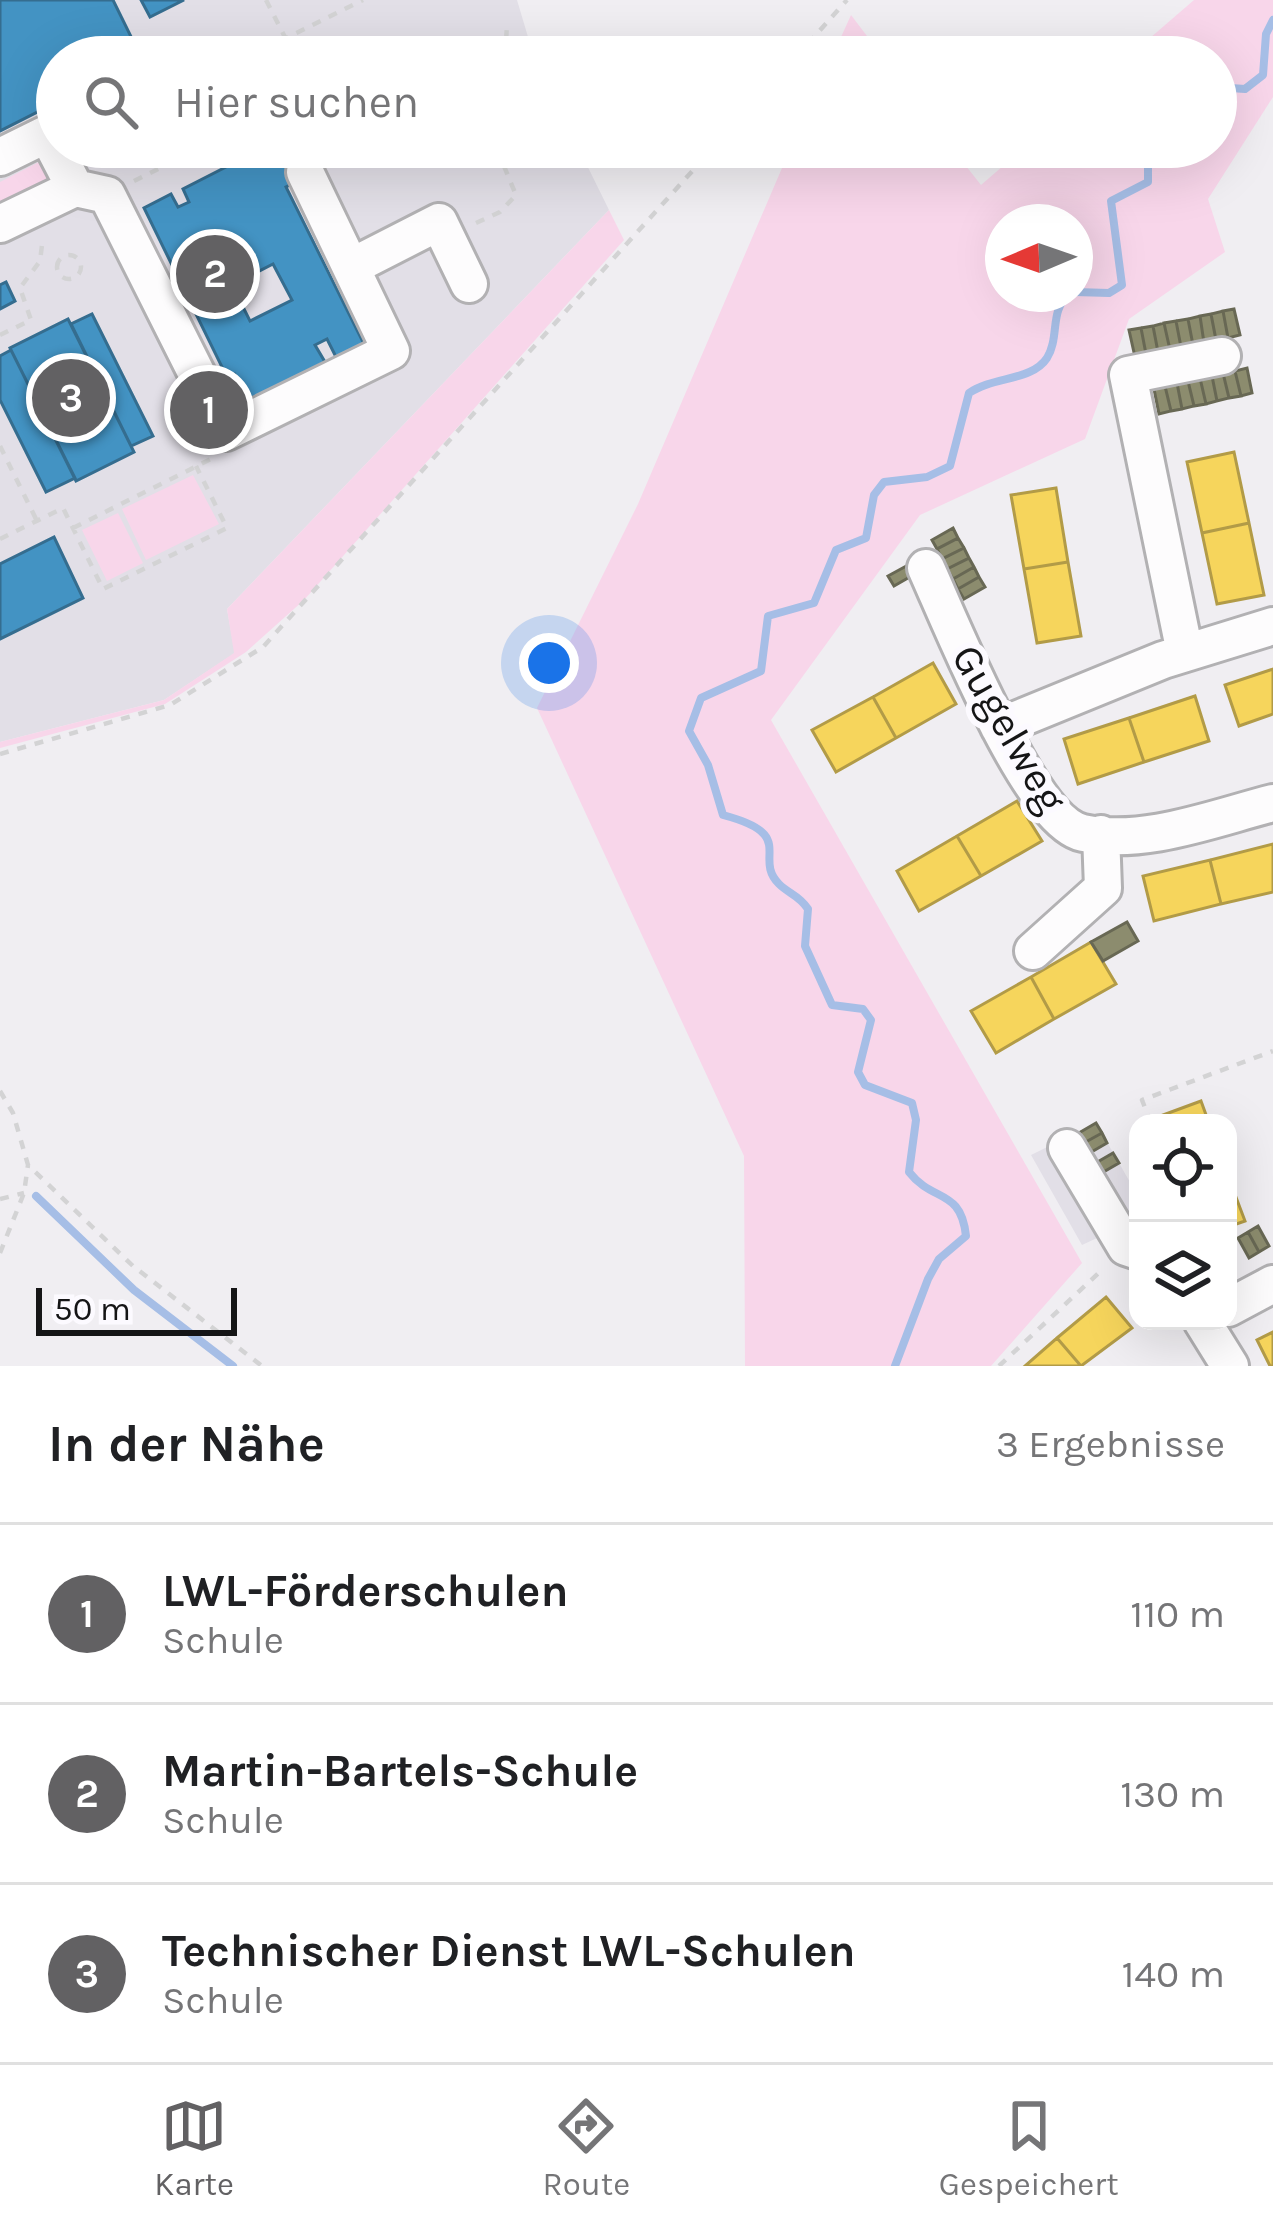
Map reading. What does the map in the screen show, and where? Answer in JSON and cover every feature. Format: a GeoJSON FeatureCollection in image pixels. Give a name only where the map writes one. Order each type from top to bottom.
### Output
{"type":"FeatureCollection","features":[{"type":"Feature","properties":{"kind":"street"},"geometry":{"type":"LineString","coordinates":[[0,157],[36,139]]}},
{"type":"Feature","properties":{"kind":"street"},"geometry":{"type":"LineString","coordinates":[[66,168],[76,195],[226,432],[391,351],[305,172]]}},
{"type":"Feature","properties":{"kind":"street"},"geometry":{"type":"LineString","coordinates":[[0,224],[76,195]]}},
{"type":"Feature","properties":{"kind":"street"},"geometry":{"type":"LineString","coordinates":[[351,267],[440,222],[469,284]]}},
{"type":"Feature","properties":{"kind":"street"},"geometry":{"type":"LineString","coordinates":[[1185,653],[1128,375],[1222,356]]}},
{"type":"Feature","properties":{"kind":"street","name":"Gugelweg"},"geometry":{"type":"LineString","coordinates":[[926,568],[999,727],[1058,823],[1082,833],[1150,834],[1273,803]]}},
{"type":"Feature","properties":{"kind":"street"},"geometry":{"type":"LineString","coordinates":[[999,727],[1185,653],[1273,626]]}},
{"type":"Feature","properties":{"kind":"street"},"geometry":{"type":"LineString","coordinates":[[1033,951],[1103,888],[1101,834]]}},
{"type":"Feature","properties":{"kind":"street"},"geometry":{"type":"LineString","coordinates":[[1067,1148],[1129,1244]]}},
{"type":"Feature","properties":{"kind":"street"},"geometry":{"type":"LineString","coordinates":[[1237,1303],[1273,1284]]}},
{"type":"Feature","properties":{"kind":"street"},"geometry":{"type":"LineString","coordinates":[[1208,1330],[1230,1366]]}},
{"type":"Feature","properties":{"kind":"path"},"geometry":{"type":"LineString","coordinates":[[266,0],[285,36]]}},
{"type":"Feature","properties":{"kind":"path"},"geometry":{"type":"LineString","coordinates":[[290,36],[363,0]]}},
{"type":"Feature","properties":{"kind":"path"},"geometry":{"type":"LineString","coordinates":[[815,36],[848,0]]}},
{"type":"Feature","properties":{"kind":"path"},"geometry":{"type":"LineString","coordinates":[[506,36],[507,25]]}},
{"type":"Feature","properties":{"kind":"path"},"geometry":{"type":"LineString","coordinates":[[0,335],[31,320],[20,288],[76,195],[147,168]]}},
{"type":"Feature","properties":{"kind":"path"},"geometry":{"type":"LineString","coordinates":[[446,236],[500,212],[516,195],[505,168]]}},
{"type":"Feature","properties":{"kind":"path"},"geometry":{"type":"LineString","coordinates":[[0,754],[170,705],[263,647],[695,168]]}},
{"type":"Feature","properties":{"kind":"path"},"geometry":{"type":"LineString","coordinates":[[40,261],[57,265],[73,255],[82,271],[64,279],[57,265]]}},
{"type":"Feature","properties":{"kind":"path"},"geometry":{"type":"LineString","coordinates":[[0,446],[37,521]]}},
{"type":"Feature","properties":{"kind":"path"},"geometry":{"type":"LineString","coordinates":[[0,539],[63,508],[103,589],[227,527],[196,466],[74,528]]}},
{"type":"Feature","properties":{"kind":"path"},"geometry":{"type":"LineString","coordinates":[[1147,1114],[1142,1100],[1273,1051]]}},
{"type":"Feature","properties":{"kind":"path"},"geometry":{"type":"LineString","coordinates":[[0,1091],[14,1113],[28,1165],[24,1193],[0,1253]]}},
{"type":"Feature","properties":{"kind":"path"},"geometry":{"type":"LineString","coordinates":[[28,1165],[133,1266],[262,1366]]}},
{"type":"Feature","properties":{"kind":"path"},"geometry":{"type":"LineString","coordinates":[[0,1199],[24,1193]]}},
{"type":"Feature","properties":{"kind":"path"},"geometry":{"type":"LineString","coordinates":[[998,1366],[1129,1252]]}},
{"type":"Feature","properties":{"kind":"shaded area"},"geometry":{"type":"Polygon","coordinates":[[[0,0],[517,0],[528,36],[36,36],[36,168],[588,168],[609,210],[227,609],[235,653],[164,700],[0,742],[0,0]]]}},
{"type":"Feature","properties":{"kind":"shaded area"},"geometry":{"type":"Polygon","coordinates":[[[1194,0],[1273,0],[1273,97],[1237,153],[1237,36],[1152,36],[1194,0]]]}},
{"type":"Feature","properties":{"kind":"shaded area"},"geometry":{"type":"Polygon","coordinates":[[[851,15],[867,36],[842,36],[851,15]]]}},
{"type":"Feature","properties":{"kind":"shaded area"},"geometry":{"type":"Polygon","coordinates":[[[36,164],[51,186],[0,215],[0,182],[36,164]]]}},
{"type":"Feature","properties":{"kind":"shaded area"},"geometry":{"type":"Polygon","coordinates":[[[782,168],[968,168],[981,185],[1001,168],[1228,168],[1208,199],[1225,252],[1129,319],[1085,439],[920,515],[771,720],[1082,1263],[991,1366],[745,1366],[744,1156],[537,708],[638,504],[782,168]]]}},
{"type":"Feature","properties":{"kind":"shaded area"},"geometry":{"type":"Polygon","coordinates":[[[609,210],[624,240],[304,600],[246,652],[165,704],[0,748],[0,742],[164,700],[234,653],[227,609],[609,210]]]}},
{"type":"Feature","properties":{"kind":"shaded area"},"geometry":{"type":"Polygon","coordinates":[[[193,475],[219,524],[146,560],[122,509],[193,475]]]}},
{"type":"Feature","properties":{"kind":"shaded area"},"geometry":{"type":"Polygon","coordinates":[[[118,513],[143,563],[107,581],[82,530],[118,513]]]}},
{"type":"Feature","properties":{"kind":"shaded area"},"geometry":{"type":"Polygon","coordinates":[[[1096,1123],[1129,1180],[1129,1223],[1082,1245],[1031,1155],[1096,1123]]]}},
{"type":"Feature","properties":{"kind":"building: Wohnen"},"geometry":{"type":"Polygon","coordinates":[[[1234,452],[1249,523],[1202,533],[1187,462],[1234,452]]]}},
{"type":"Feature","properties":{"kind":"building: Wohnen"},"geometry":{"type":"Polygon","coordinates":[[[1056,488],[1068,562],[1024,569],[1011,495],[1056,488]]]}},
{"type":"Feature","properties":{"kind":"building: Wohnen"},"geometry":{"type":"Polygon","coordinates":[[[1249,523],[1264,595],[1217,604],[1202,533],[1249,523]]]}},
{"type":"Feature","properties":{"kind":"building: Wohnen"},"geometry":{"type":"Polygon","coordinates":[[[1068,562],[1081,636],[1037,643],[1024,569],[1068,562]]]}},
{"type":"Feature","properties":{"kind":"building: Wohnen"},"geometry":{"type":"Polygon","coordinates":[[[933,663],[956,704],[896,738],[873,697],[933,663]]]}},
{"type":"Feature","properties":{"kind":"building: Wohnen"},"geometry":{"type":"Polygon","coordinates":[[[1273,669],[1273,714],[1239,726],[1225,685],[1273,669]]]}},
{"type":"Feature","properties":{"kind":"building: Wohnen"},"geometry":{"type":"Polygon","coordinates":[[[1195,696],[1209,741],[1144,762],[1129,718],[1195,696]]]}},
{"type":"Feature","properties":{"kind":"building: Wohnen"},"geometry":{"type":"Polygon","coordinates":[[[873,697],[896,738],[836,772],[812,730],[873,697]]]}},
{"type":"Feature","properties":{"kind":"building: Wohnen"},"geometry":{"type":"Polygon","coordinates":[[[1129,718],[1144,762],[1078,784],[1064,739],[1129,718]]]}},
{"type":"Feature","properties":{"kind":"building: Wohnen"},"geometry":{"type":"Polygon","coordinates":[[[1017,801],[1042,841],[981,876],[957,836],[1017,801]]]}},
{"type":"Feature","properties":{"kind":"building: Wohnen"},"geometry":{"type":"Polygon","coordinates":[[[957,836],[981,876],[919,911],[897,871],[957,836]]]}},
{"type":"Feature","properties":{"kind":"building: Wohnen"},"geometry":{"type":"Polygon","coordinates":[[[1273,844],[1273,892],[1221,904],[1210,860],[1273,844]]]}},
{"type":"Feature","properties":{"kind":"building: Wohnen"},"geometry":{"type":"Polygon","coordinates":[[[1210,860],[1221,904],[1154,921],[1143,876],[1210,860]]]}},
{"type":"Feature","properties":{"kind":"building: Wohnen"},"geometry":{"type":"Polygon","coordinates":[[[1091,942],[1116,984],[1054,1019],[1031,977],[1091,942]]]}},
{"type":"Feature","properties":{"kind":"building: Wohnen"},"geometry":{"type":"Polygon","coordinates":[[[1031,977],[1054,1019],[996,1053],[971,1011],[1031,977]]]}},
{"type":"Feature","properties":{"kind":"building: Wohnen"},"geometry":{"type":"Polygon","coordinates":[[[1201,1101],[1206,1114],[1166,1114],[1201,1101]]]}},
{"type":"Feature","properties":{"kind":"building: Wohnen"},"geometry":{"type":"Polygon","coordinates":[[[1237,1200],[1245,1221],[1237,1224],[1237,1200]]]}},
{"type":"Feature","properties":{"kind":"building: Wohnen"},"geometry":{"type":"Polygon","coordinates":[[[1106,1297],[1129,1324],[1129,1330],[1081,1366],[1057,1338],[1106,1297]]]}},
{"type":"Feature","properties":{"kind":"building: Wohnen"},"geometry":{"type":"Polygon","coordinates":[[[1273,1332],[1273,1366],[1270,1366],[1257,1340],[1273,1332]]]}},
{"type":"Feature","properties":{"kind":"building: Wohnen"},"geometry":{"type":"Polygon","coordinates":[[[1057,1338],[1081,1366],[1025,1366],[1057,1338]]]}},
{"type":"Feature","properties":{"kind":"building: Schulen"},"geometry":{"type":"Polygon","coordinates":[[[0,0],[113,0],[131,36],[36,36],[36,113],[0,131],[0,0]]]}},
{"type":"Feature","properties":{"kind":"building: Schulen"},"geometry":{"type":"Polygon","coordinates":[[[141,0],[184,0],[150,17],[141,0]]]}},
{"type":"Feature","properties":{"kind":"building: Schulen"},"geometry":{"type":"Polygon","coordinates":[[[224,168],[288,168],[302,179],[286,187],[364,344],[336,357],[327,339],[315,345],[325,362],[249,400],[234,373],[242,391],[234,400],[220,382],[227,379],[223,369],[144,208],[171,194],[178,207],[189,202],[183,189],[224,168]],[[273,264],[232,285],[250,321],[292,300],[273,264]]]}},
{"type":"Feature","properties":{"kind":"building: Schulen"},"geometry":{"type":"Polygon","coordinates":[[[6,282],[15,301],[0,309],[0,285],[6,282]]]}},
{"type":"Feature","properties":{"kind":"building: Schulen"},"geometry":{"type":"Polygon","coordinates":[[[92,314],[153,436],[131,446],[71,324],[92,314]]]}},
{"type":"Feature","properties":{"kind":"building: Schulen"},"geometry":{"type":"Polygon","coordinates":[[[68,319],[134,452],[76,481],[10,348],[68,319]]]}},
{"type":"Feature","properties":{"kind":"building: Schulen"},"geometry":{"type":"Polygon","coordinates":[[[11,350],[75,478],[46,492],[0,400],[0,356],[11,350]]]}},
{"type":"Feature","properties":{"kind":"building: Schulen"},"geometry":{"type":"Polygon","coordinates":[[[54,537],[83,598],[0,639],[0,564],[54,537]]]}},
{"type":"Feature","properties":{"kind":"building: Industrie"},"geometry":{"type":"Polygon","coordinates":[[[1234,309],[1240,335],[1228,338],[1223,311],[1234,309]]]}},
{"type":"Feature","properties":{"kind":"building: Industrie"},"geometry":{"type":"Polygon","coordinates":[[[1223,311],[1228,338],[1216,340],[1211,314],[1223,311]]]}},
{"type":"Feature","properties":{"kind":"building: Industrie"},"geometry":{"type":"Polygon","coordinates":[[[1211,314],[1216,340],[1204,343],[1200,316],[1211,314]]]}},
{"type":"Feature","properties":{"kind":"building: Industrie"},"geometry":{"type":"Polygon","coordinates":[[[1200,316],[1204,343],[1193,345],[1188,319],[1200,316]]]}},
{"type":"Feature","properties":{"kind":"building: Industrie"},"geometry":{"type":"Polygon","coordinates":[[[1188,319],[1193,345],[1181,347],[1176,321],[1188,319]]]}},
{"type":"Feature","properties":{"kind":"building: Industrie"},"geometry":{"type":"Polygon","coordinates":[[[1176,321],[1181,347],[1170,350],[1164,323],[1176,321]]]}},
{"type":"Feature","properties":{"kind":"building: Industrie"},"geometry":{"type":"Polygon","coordinates":[[[1164,323],[1170,350],[1158,352],[1153,326],[1164,323]]]}},
{"type":"Feature","properties":{"kind":"building: Industrie"},"geometry":{"type":"Polygon","coordinates":[[[1153,326],[1158,352],[1146,354],[1141,328],[1153,326]]]}},
{"type":"Feature","properties":{"kind":"building: Industrie"},"geometry":{"type":"Polygon","coordinates":[[[1141,328],[1146,354],[1135,357],[1129,330],[1141,328]]]}},
{"type":"Feature","properties":{"kind":"building: Industrie"},"geometry":{"type":"Polygon","coordinates":[[[1247,368],[1252,393],[1241,396],[1235,371],[1247,368]]]}},
{"type":"Feature","properties":{"kind":"building: Industrie"},"geometry":{"type":"Polygon","coordinates":[[[1235,371],[1241,396],[1229,398],[1223,373],[1235,371]]]}},
{"type":"Feature","properties":{"kind":"building: Industrie"},"geometry":{"type":"Polygon","coordinates":[[[1223,373],[1229,398],[1217,401],[1212,376],[1223,373]]]}},
{"type":"Feature","properties":{"kind":"building: Industrie"},"geometry":{"type":"Polygon","coordinates":[[[1212,376],[1217,401],[1206,404],[1200,378],[1212,376]]]}},
{"type":"Feature","properties":{"kind":"building: Industrie"},"geometry":{"type":"Polygon","coordinates":[[[1200,378],[1206,404],[1194,406],[1188,381],[1200,378]]]}},
{"type":"Feature","properties":{"kind":"building: Industrie"},"geometry":{"type":"Polygon","coordinates":[[[1188,381],[1194,406],[1182,409],[1177,383],[1188,381]]]}},
{"type":"Feature","properties":{"kind":"building: Industrie"},"geometry":{"type":"Polygon","coordinates":[[[1177,383],[1182,409],[1171,411],[1165,386],[1177,383]]]}},
{"type":"Feature","properties":{"kind":"building: Industrie"},"geometry":{"type":"Polygon","coordinates":[[[1165,386],[1171,411],[1159,414],[1154,389],[1165,386]]]}},
{"type":"Feature","properties":{"kind":"building: Industrie"},"geometry":{"type":"Polygon","coordinates":[[[953,528],[958,538],[937,549],[932,540],[953,528]]]}},
{"type":"Feature","properties":{"kind":"building: Industrie"},"geometry":{"type":"Polygon","coordinates":[[[958,538],[964,548],[942,559],[937,549],[958,538]]]}},
{"type":"Feature","properties":{"kind":"building: Industrie"},"geometry":{"type":"Polygon","coordinates":[[[964,548],[969,558],[947,569],[942,559],[964,548]]]}},
{"type":"Feature","properties":{"kind":"building: Industrie"},"geometry":{"type":"Polygon","coordinates":[[[969,558],[974,567],[953,579],[947,569],[969,558]]]}},
{"type":"Feature","properties":{"kind":"building: Industrie"},"geometry":{"type":"Polygon","coordinates":[[[910,564],[915,574],[894,586],[888,576],[910,564]]]}},
{"type":"Feature","properties":{"kind":"building: Industrie"},"geometry":{"type":"Polygon","coordinates":[[[974,567],[979,577],[958,589],[953,579],[974,567]]]}},
{"type":"Feature","properties":{"kind":"building: Industrie"},"geometry":{"type":"Polygon","coordinates":[[[979,577],[985,587],[964,599],[958,589],[979,577]]]}},
{"type":"Feature","properties":{"kind":"building: Industrie"},"geometry":{"type":"Polygon","coordinates":[[[1127,922],[1138,941],[1103,961],[1091,942],[1127,922]]]}},
{"type":"Feature","properties":{"kind":"building: Industrie"},"geometry":{"type":"Polygon","coordinates":[[[1096,1123],[1102,1133],[1082,1144],[1077,1134],[1096,1123]]]}},
{"type":"Feature","properties":{"kind":"building: Industrie"},"geometry":{"type":"Polygon","coordinates":[[[1102,1133],[1107,1143],[1088,1154],[1082,1144],[1102,1133]]]}},
{"type":"Feature","properties":{"kind":"building: Industrie"},"geometry":{"type":"Polygon","coordinates":[[[1113,1153],[1119,1163],[1100,1174],[1094,1164],[1113,1153]]]}},
{"type":"Feature","properties":{"kind":"building: Industrie"},"geometry":{"type":"Polygon","coordinates":[[[1258,1226],[1269,1246],[1259,1252],[1248,1232],[1258,1226]]]}},
{"type":"Feature","properties":{"kind":"building: Industrie"},"geometry":{"type":"Polygon","coordinates":[[[1248,1232],[1259,1252],[1249,1258],[1238,1238],[1248,1232]]]}},
{"type":"Feature","properties":{"kind":"waterway"},"geometry":{"type":"LineString","coordinates":[[1237,88],[1245,89],[1263,75],[1266,34],[1273,20]]}},
{"type":"Feature","properties":{"kind":"waterway"},"geometry":{"type":"LineString","coordinates":[[1093,293],[1109,293],[1122,285],[1111,201],[1148,182],[1148,168]]}},
{"type":"Feature","properties":{"kind":"waterway"},"geometry":{"type":"LineString","coordinates":[[895,1366],[928,1279],[939,1259],[966,1236],[963,1221],[952,1203],[909,1172],[916,1120],[912,1103],[865,1085],[858,1072],[871,1020],[863,1009],[832,1005],[805,946],[808,909],[772,874],[767,839],[760,830],[723,815],[708,765],[689,731],[701,698],[761,671],[768,616],[814,603],[836,550],[866,538],[874,495],[884,482],[927,477],[950,466],[969,393],[1032,371],[1047,358],[1058,312]]}},
{"type":"Feature","properties":{"kind":"waterway"},"geometry":{"type":"LineString","coordinates":[[36,1196],[134,1290],[233,1366]]}},
{"type":"Feature","properties":{"kind":"place","name":"Martin-Bartels-Schule"},"geometry":{"type":"Point","coordinates":[215,274]}},
{"type":"Feature","properties":{"kind":"place","name":"Technischer Dienst LWL-Schulen"},"geometry":{"type":"Point","coordinates":[71,398]}},
{"type":"Feature","properties":{"kind":"place","name":"LWL-Förderschulen"},"geometry":{"type":"Point","coordinates":[209,410]}}]}
